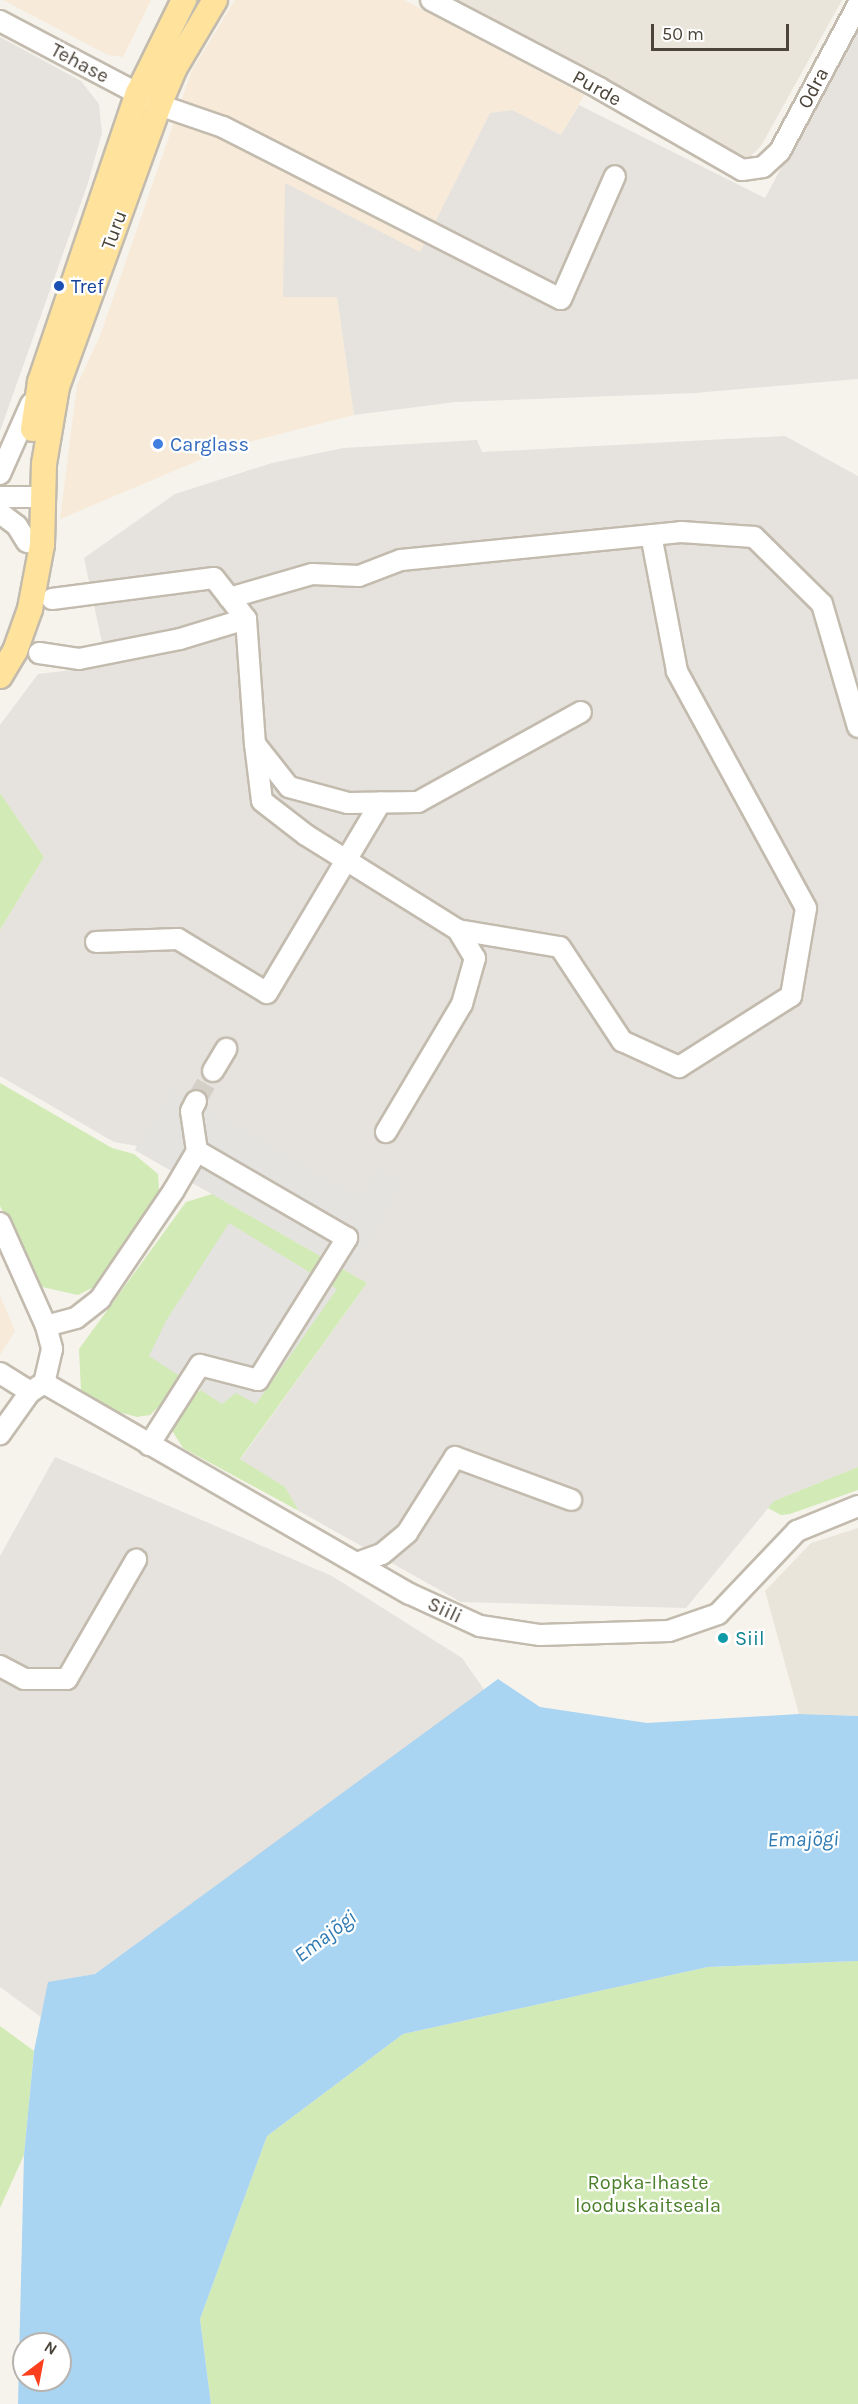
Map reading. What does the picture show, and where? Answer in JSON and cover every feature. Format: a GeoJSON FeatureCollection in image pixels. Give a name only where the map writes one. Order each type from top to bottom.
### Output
{"type":"FeatureCollection","features":[{"type":"Feature","properties":{"kind":"main road","name":"Turu"},"geometry":{"type":"LineString","coordinates":[[34,578],[27,542],[33,496],[40,382],[138,93],[184,0]]}},
{"type":"Feature","properties":{"kind":"main road","name":"Turu"},"geometry":{"type":"LineString","coordinates":[[0,676],[15,651],[30,609],[42,545],[33,496],[57,387],[159,105],[174,69],[215,0]]}},
{"type":"Feature","properties":{"kind":"street","name":"Purde"},"geometry":{"type":"LineString","coordinates":[[431,0],[599,88],[727,164],[742,170],[763,167]]}},
{"type":"Feature","properties":{"kind":"street","name":"Odra"},"geometry":{"type":"LineString","coordinates":[[763,167],[780,151],[858,5]]}},
{"type":"Feature","properties":{"kind":"street","name":"Tehase"},"geometry":{"type":"LineString","coordinates":[[0,21],[159,105],[223,127],[561,298],[615,176]]}},
{"type":"Feature","properties":{"kind":"street"},"geometry":{"type":"LineString","coordinates":[[0,474],[40,382]]}},
{"type":"Feature","properties":{"kind":"street"},"geometry":{"type":"LineString","coordinates":[[0,497],[33,496]]}},
{"type":"Feature","properties":{"kind":"street"},"geometry":{"type":"LineString","coordinates":[[0,513],[17,526],[27,542]]}},
{"type":"Feature","properties":{"kind":"street"},"geometry":{"type":"LineString","coordinates":[[229,598],[312,574],[358,576],[401,560],[681,532],[754,537],[822,604],[858,727]]}},
{"type":"Feature","properties":{"kind":"street"},"geometry":{"type":"LineString","coordinates":[[52,599],[214,578],[246,619],[255,744],[262,801],[347,860],[458,930],[560,947],[622,1041],[679,1067],[791,996],[806,908],[677,671],[651,535]]}},
{"type":"Feature","properties":{"kind":"street"},"geometry":{"type":"LineString","coordinates":[[39,652],[79,659],[180,639],[246,619]]}},
{"type":"Feature","properties":{"kind":"street"},"geometry":{"type":"LineString","coordinates":[[255,744],[289,787],[348,802],[418,802],[581,712]]}},
{"type":"Feature","properties":{"kind":"street"},"geometry":{"type":"LineString","coordinates":[[96,942],[178,939],[267,993],[381,802]]}},
{"type":"Feature","properties":{"kind":"street"},"geometry":{"type":"LineString","coordinates":[[386,1132],[462,1004],[475,958],[458,930]]}},
{"type":"Feature","properties":{"kind":"street"},"geometry":{"type":"LineString","coordinates":[[213,1071],[226,1049]]}},
{"type":"Feature","properties":{"kind":"street"},"geometry":{"type":"LineString","coordinates":[[46,1326],[76,1318],[100,1299],[197,1151],[191,1111],[196,1101]]}},
{"type":"Feature","properties":{"kind":"street"},"geometry":{"type":"LineString","coordinates":[[149,1445],[200,1365],[258,1380],[346,1238],[197,1151]]}},
{"type":"Feature","properties":{"kind":"street"},"geometry":{"type":"LineString","coordinates":[[0,1223],[46,1326],[52,1349],[37,1388],[0,1434]]}},
{"type":"Feature","properties":{"kind":"street","name":"Siili"},"geometry":{"type":"LineString","coordinates":[[0,1373],[37,1388],[149,1445],[410,1594],[480,1626],[540,1635],[669,1631],[718,1614],[797,1531],[858,1506]]}},
{"type":"Feature","properties":{"kind":"street"},"geometry":{"type":"LineString","coordinates":[[357,1563],[382,1554],[407,1533],[455,1457],[571,1500]]}},
{"type":"Feature","properties":{"kind":"street"},"geometry":{"type":"LineString","coordinates":[[0,1666],[24,1679],[67,1679],[136,1560]]}},
{"type":"Feature","properties":{"kind":"shaded area"},"geometry":{"type":"Polygon","coordinates":[[[3,0],[151,0],[123,57],[108,55],[3,0]]]}},
{"type":"Feature","properties":{"kind":"shaded area"},"geometry":{"type":"Polygon","coordinates":[[[235,0],[404,0],[584,95],[561,135],[512,110],[490,113],[420,252],[283,296],[337,297],[354,415],[233,446],[60,519],[77,385],[100,336],[192,70],[235,0]]]}},
{"type":"Feature","properties":{"kind":"shaded area"},"geometry":{"type":"Polygon","coordinates":[[[447,0],[842,0],[761,146],[748,159],[447,0]]]}},
{"type":"Feature","properties":{"kind":"shaded area"},"geometry":{"type":"Polygon","coordinates":[[[858,25],[858,379],[695,393],[456,402],[354,415],[337,297],[283,297],[285,183],[420,252],[490,113],[512,110],[561,135],[579,105],[765,198],[858,25]]]}},
{"type":"Feature","properties":{"kind":"shaded area"},"geometry":{"type":"Polygon","coordinates":[[[0,37],[81,81],[99,104],[102,133],[88,183],[0,431],[0,37]]]}},
{"type":"Feature","properties":{"kind":"shaded area"},"geometry":{"type":"Polygon","coordinates":[[[785,436],[858,476],[858,1467],[774,1501],[686,1608],[461,1602],[299,1511],[285,1487],[240,1460],[367,1283],[135,1150],[137,1146],[114,1142],[0,1076],[0,930],[44,857],[0,793],[0,725],[38,674],[107,666],[84,558],[175,494],[272,463],[343,448],[477,440],[482,452],[785,436]]]}},
{"type":"Feature","properties":{"kind":"shaded area"},"geometry":{"type":"Polygon","coordinates":[[[171,1087],[360,1196],[378,1167],[406,1182],[352,1274],[135,1150],[171,1087]]]}},
{"type":"Feature","properties":{"kind":"shaded area"},"geometry":{"type":"Polygon","coordinates":[[[229,1223],[337,1289],[256,1404],[236,1393],[222,1404],[149,1356],[166,1321],[229,1223]]]}},
{"type":"Feature","properties":{"kind":"shaded area"},"geometry":{"type":"Polygon","coordinates":[[[0,1296],[15,1331],[0,1355],[0,1296]]]}},
{"type":"Feature","properties":{"kind":"shaded area"},"geometry":{"type":"Polygon","coordinates":[[[55,1457],[332,1576],[462,1658],[485,1691],[95,1974],[49,1982],[41,2017],[0,1987],[0,1556],[55,1457]]]}},
{"type":"Feature","properties":{"kind":"shaded area"},"geometry":{"type":"Polygon","coordinates":[[[858,1528],[858,1716],[799,1714],[765,1591],[811,1543],[858,1528]]]}},
{"type":"Feature","properties":{"kind":"green space"},"geometry":{"type":"Polygon","coordinates":[[[0,793],[44,857],[0,930],[0,793]]]}},
{"type":"Feature","properties":{"kind":"green space"},"geometry":{"type":"Polygon","coordinates":[[[0,1083],[112,1148],[134,1154],[158,1174],[159,1191],[94,1287],[78,1295],[42,1287],[0,1206],[0,1083]]]}},
{"type":"Feature","properties":{"kind":"green space"},"geometry":{"type":"Polygon","coordinates":[[[212,1194],[367,1283],[240,1459],[285,1487],[299,1511],[183,1448],[171,1429],[187,1400],[201,1390],[180,1377],[166,1400],[150,1415],[137,1417],[112,1410],[81,1391],[79,1349],[186,1202],[212,1194]]]}},
{"type":"Feature","properties":{"kind":"green space"},"geometry":{"type":"Polygon","coordinates":[[[858,1467],[858,1490],[790,1514],[781,1515],[768,1508],[774,1501],[858,1467]]]}},
{"type":"Feature","properties":{"kind":"green space","name":"Ropka-Ihaste looduskaitseala"},"geometry":{"type":"Polygon","coordinates":[[[858,1961],[858,2404],[211,2404],[200,2319],[267,2136],[403,2034],[708,1967],[858,1961]]]}},
{"type":"Feature","properties":{"kind":"green space"},"geometry":{"type":"Polygon","coordinates":[[[0,2026],[34,2051],[24,2155],[0,2208],[0,2026]]]}},
{"type":"Feature","properties":{"kind":"water","name":"Emajõgi"},"geometry":{"type":"Polygon","coordinates":[[[498,1679],[540,1707],[647,1723],[799,1714],[858,1716],[858,1961],[708,1967],[403,2034],[267,2136],[200,2319],[211,2404],[18,2404],[18,2392],[72,2392],[72,2332],[20,2332],[24,2155],[34,2051],[48,1982],[95,1974],[498,1679]]]}},
{"type":"Feature","properties":{"kind":"tunnel"},"geometry":{"type":"LineString","coordinates":[[196,1101],[213,1071]]}},
{"type":"Feature","properties":{"kind":"place","name":"Tref"},"geometry":{"type":"Point","coordinates":[59,286]}},
{"type":"Feature","properties":{"kind":"place","name":"Carglass"},"geometry":{"type":"Point","coordinates":[158,444]}},
{"type":"Feature","properties":{"kind":"place","name":"Siil"},"geometry":{"type":"Point","coordinates":[723,1638]}}]}
